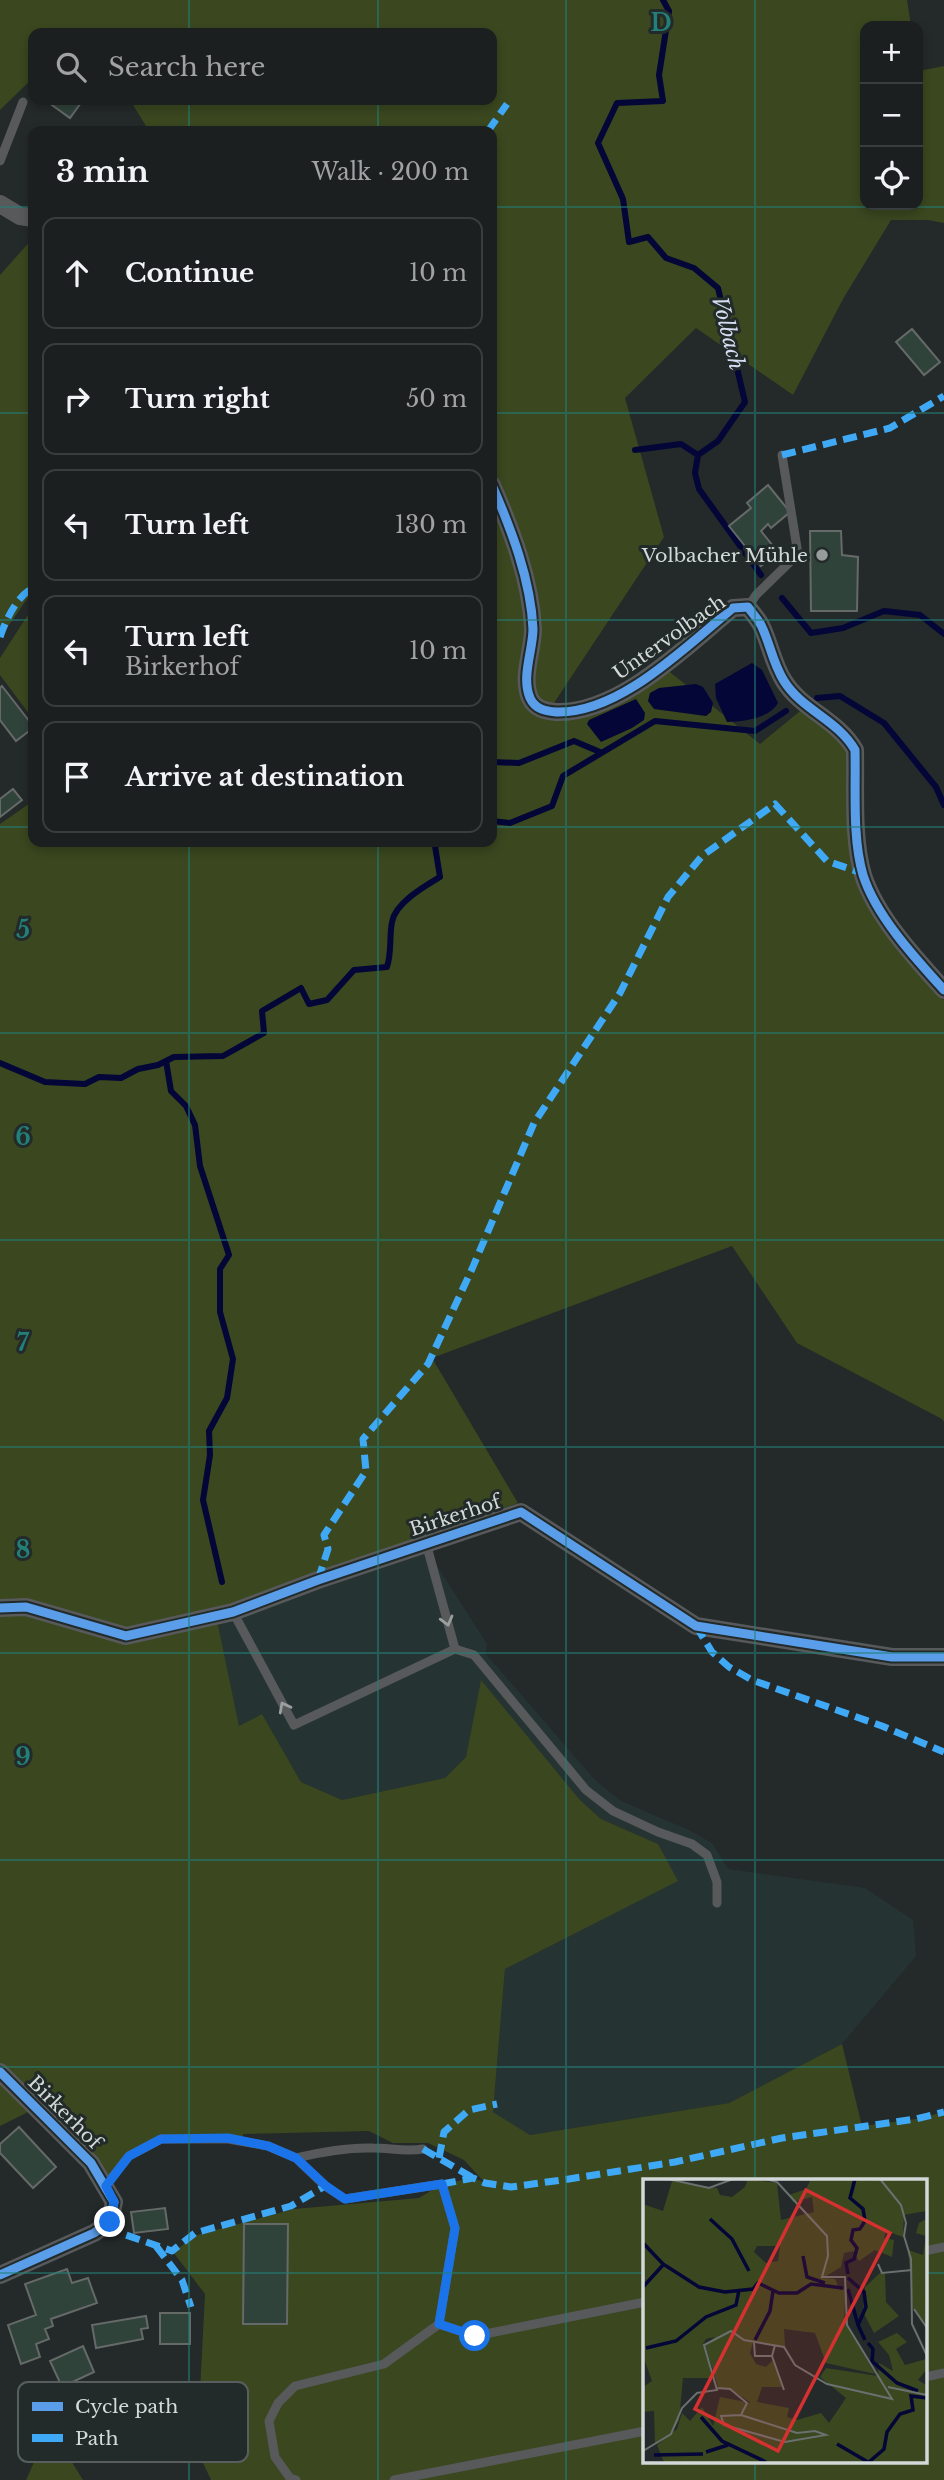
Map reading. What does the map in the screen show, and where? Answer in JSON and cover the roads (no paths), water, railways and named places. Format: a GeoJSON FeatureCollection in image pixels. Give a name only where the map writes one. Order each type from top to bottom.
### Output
{"type":"FeatureCollection","features":[{"type":"Feature","properties":{"kind":"street"},"geometry":{"type":"LineString","coordinates":[[0,204],[20,216],[28,217]]}},
{"type":"Feature","properties":{"kind":"street","name":"Untervolbach"},"geometry":{"type":"LineString","coordinates":[[497,499],[525,576],[533,629],[527,688],[531,701],[546,712],[568,712],[597,705],[630,688],[662,666],[733,608],[748,607],[761,624],[784,681],[797,698],[847,737],[855,750],[859,854],[867,887],[883,916],[944,990]]}},
{"type":"Feature","properties":{"kind":"street","name":"Birkerhof"},"geometry":{"type":"LineString","coordinates":[[0,1608],[26,1607],[126,1636],[233,1612],[318,1580],[521,1512],[695,1626],[892,1657],[944,1657]]}},
{"type":"Feature","properties":{"kind":"street","name":"Birkerhof"},"geometry":{"type":"LineString","coordinates":[[0,2072],[90,2163],[114,2202],[110,2222],[94,2233],[0,2275]]}},
{"type":"Feature","properties":{"kind":"lane"},"geometry":{"type":"LineString","coordinates":[[0,161],[23,102]]}},
{"type":"Feature","properties":{"kind":"lane"},"geometry":{"type":"LineString","coordinates":[[748,607],[756,595],[798,554],[782,455]]}},
{"type":"Feature","properties":{"kind":"lane"},"geometry":{"type":"LineString","coordinates":[[426,1543],[455,1649]]}},
{"type":"Feature","properties":{"kind":"lane"},"geometry":{"type":"LineString","coordinates":[[233,1612],[294,1725],[455,1649],[474,1655],[586,1790],[613,1811],[658,1832],[692,1843],[707,1855],[717,1882],[718,1903]]}},
{"type":"Feature","properties":{"kind":"lane"},"geometry":{"type":"LineString","coordinates":[[106,2186],[129,2156],[161,2139],[228,2138],[268,2146],[296,2158],[326,2186],[345,2199],[442,2184],[455,2228],[439,2324],[384,2364],[295,2386],[278,2403],[270,2421],[275,2457],[290,2478],[296,2480]]}},
{"type":"Feature","properties":{"kind":"lane"},"geometry":{"type":"LineString","coordinates":[[296,2158],[325,2152],[371,2148],[411,2151],[423,2149]]}},
{"type":"Feature","properties":{"kind":"lane"},"geometry":{"type":"LineString","coordinates":[[926,2251],[944,2248]]}},
{"type":"Feature","properties":{"kind":"lane"},"geometry":{"type":"LineString","coordinates":[[439,2324],[475,2336],[643,2302]]}},
{"type":"Feature","properties":{"kind":"lane"},"geometry":{"type":"LineString","coordinates":[[926,2376],[944,2373]]}},
{"type":"Feature","properties":{"kind":"lane"},"geometry":{"type":"LineString","coordinates":[[394,2480],[643,2431]]}},
{"type":"Feature","properties":{"kind":"waterway","name":"Volbach"},"geometry":{"type":"LineString","coordinates":[[663,0],[669,11],[659,75],[663,101],[617,103],[598,143],[623,199],[629,242],[648,237],[666,258],[694,268],[718,288],[745,402],[718,441],[698,455],[695,473],[699,489],[761,575]]}},
{"type":"Feature","properties":{"kind":"waterway"},"geometry":{"type":"LineString","coordinates":[[635,450],[681,444],[698,455]]}},
{"type":"Feature","properties":{"kind":"waterway","name":"Volbach"},"geometry":{"type":"LineString","coordinates":[[782,598],[811,633],[843,628],[884,611],[920,615],[944,634]]}},
{"type":"Feature","properties":{"kind":"waterway"},"geometry":{"type":"LineString","coordinates":[[817,698],[840,696],[884,723],[936,787],[944,805]]}},
{"type":"Feature","properties":{"kind":"waterway"},"geometry":{"type":"LineString","coordinates":[[497,822],[510,823],[552,806],[563,776],[655,721],[755,731],[786,711]]}},
{"type":"Feature","properties":{"kind":"waterway"},"geometry":{"type":"LineString","coordinates":[[497,762],[519,763],[574,741],[600,752]]}},
{"type":"Feature","properties":{"kind":"waterway"},"geometry":{"type":"LineString","coordinates":[[0,1063],[45,1082],[85,1084],[99,1077],[121,1078],[138,1069],[158,1065],[174,1057],[223,1056],[264,1033],[262,1011],[301,988],[309,1004],[327,1000],[354,970],[387,967],[394,915],[412,896],[440,877],[435,847]]}},
{"type":"Feature","properties":{"kind":"waterway"},"geometry":{"type":"LineString","coordinates":[[166,1061],[171,1091],[186,1106],[195,1125],[200,1166],[229,1255],[220,1269],[220,1312],[233,1359],[227,1398],[209,1431],[210,1455],[203,1500],[222,1582]]}},
{"type":"Feature","properties":{"kind":"place","name":"Volbacher Mühle"},"geometry":{"type":"Point","coordinates":[822,555]}}]}
